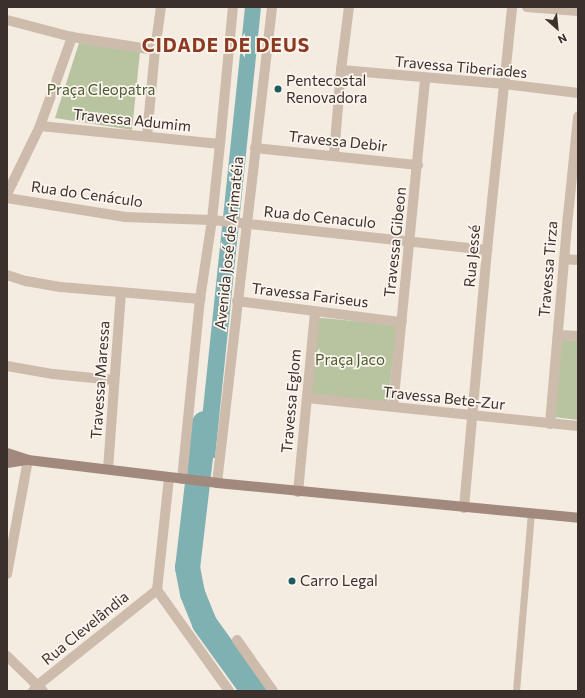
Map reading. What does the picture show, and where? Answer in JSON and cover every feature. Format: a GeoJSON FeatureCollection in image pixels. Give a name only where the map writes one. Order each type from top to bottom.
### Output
{"type":"FeatureCollection","features":[{"type":"Feature","properties":{"kind":"main road"},"geometry":{"type":"LineString","coordinates":[[7,453],[28,460],[108,469],[169,478],[298,492],[578,518]]}},
{"type":"Feature","properties":{"kind":"main road"},"geometry":{"type":"LineString","coordinates":[[7,463],[28,460]]}},
{"type":"Feature","properties":{"kind":"street"},"geometry":{"type":"LineString","coordinates":[[147,136],[155,50],[161,7]]}},
{"type":"Feature","properties":{"kind":"street","name":"Avenida José de Arimatéia"},"geometry":{"type":"LineString","coordinates":[[186,479],[200,299],[215,220],[220,144],[233,7]]}},
{"type":"Feature","properties":{"kind":"street","name":"Avenida José de Arimatéia"},"geometry":{"type":"LineString","coordinates":[[214,483],[237,301],[243,224],[255,148],[272,7]]}},
{"type":"Feature","properties":{"kind":"street"},"geometry":{"type":"LineString","coordinates":[[334,155],[341,70],[349,7]]}},
{"type":"Feature","properties":{"kind":"street","name":"Rua Jessé"},"geometry":{"type":"LineString","coordinates":[[464,508],[487,250],[512,7]]}},
{"type":"Feature","properties":{"kind":"street"},"geometry":{"type":"LineString","coordinates":[[527,7],[578,12]]}},
{"type":"Feature","properties":{"kind":"street"},"geometry":{"type":"LineString","coordinates":[[7,20],[72,37],[155,50]]}},
{"type":"Feature","properties":{"kind":"street"},"geometry":{"type":"LineString","coordinates":[[7,194],[40,126],[72,37]]}},
{"type":"Feature","properties":{"kind":"street","name":"Travessa Tiberiades"},"geometry":{"type":"LineString","coordinates":[[341,70],[425,79],[504,84],[578,94]]}},
{"type":"Feature","properties":{"kind":"street","name":"Travessa Gibeon"},"geometry":{"type":"LineString","coordinates":[[393,407],[418,165],[425,79]]}},
{"type":"Feature","properties":{"kind":"street","name":"Travessa Tirza"},"geometry":{"type":"LineString","coordinates":[[550,424],[564,259],[575,182],[578,117]]}},
{"type":"Feature","properties":{"kind":"street","name":"Travessa Adumim"},"geometry":{"type":"LineString","coordinates":[[40,126],[220,144]]}},
{"type":"Feature","properties":{"kind":"street","name":"Travessa Debir"},"geometry":{"type":"LineString","coordinates":[[255,148],[334,155],[418,165]]}},
{"type":"Feature","properties":{"kind":"street","name":"Rua do Cenáculo"},"geometry":{"type":"LineString","coordinates":[[7,198],[125,217],[215,220],[243,224]]}},
{"type":"Feature","properties":{"kind":"street","name":"Rua do Cenaculo"},"geometry":{"type":"LineString","coordinates":[[243,224],[487,250]]}},
{"type":"Feature","properties":{"kind":"street"},"geometry":{"type":"LineString","coordinates":[[564,259],[578,260]]}},
{"type":"Feature","properties":{"kind":"street"},"geometry":{"type":"LineString","coordinates":[[7,275],[26,281],[61,288],[200,299]]}},
{"type":"Feature","properties":{"kind":"street","name":"Travessa Maressa"},"geometry":{"type":"LineString","coordinates":[[108,469],[121,292]]}},
{"type":"Feature","properties":{"kind":"street","name":"Travessa Fariseus"},"geometry":{"type":"LineString","coordinates":[[237,301],[402,322]]}},
{"type":"Feature","properties":{"kind":"street","name":"Travessa Eglom"},"geometry":{"type":"LineString","coordinates":[[298,492],[315,312]]}},
{"type":"Feature","properties":{"kind":"street"},"geometry":{"type":"LineString","coordinates":[[558,334],[578,336]]}},
{"type":"Feature","properties":{"kind":"street"},"geometry":{"type":"LineString","coordinates":[[7,366],[53,374],[114,380]]}},
{"type":"Feature","properties":{"kind":"street","name":"Travessa Bete-Zur"},"geometry":{"type":"LineString","coordinates":[[307,398],[473,417],[578,426]]}},
{"type":"Feature","properties":{"kind":"street"},"geometry":{"type":"LineString","coordinates":[[7,574],[28,460]]}},
{"type":"Feature","properties":{"kind":"street"},"geometry":{"type":"LineString","coordinates":[[169,478],[157,590],[229,691]]}},
{"type":"Feature","properties":{"kind":"street","name":"Rua Clevelândia"},"geometry":{"type":"LineString","coordinates":[[38,689],[157,590]]}},
{"type":"Feature","properties":{"kind":"street"},"geometry":{"type":"LineString","coordinates":[[237,640],[273,691]]}},
{"type":"Feature","properties":{"kind":"street"},"geometry":{"type":"LineString","coordinates":[[7,656],[38,689]]}},
{"type":"Feature","properties":{"kind":"lane"},"geometry":{"type":"LineString","coordinates":[[516,690],[531,514]]}},
{"type":"Feature","properties":{"kind":"green space","name":"Praça Cleopatra"},"geometry":{"type":"Polygon","coordinates":[[[79,43],[140,52],[132,130],[55,118],[79,43]]]}},
{"type":"Feature","properties":{"kind":"green space","name":"Praça Jaco"},"geometry":{"type":"Polygon","coordinates":[[[312,317],[397,325],[388,403],[304,395],[312,317]]]}},
{"type":"Feature","properties":{"kind":"green space"},"geometry":{"type":"Polygon","coordinates":[[[562,339],[578,341],[578,420],[554,417],[562,339]]]}},
{"type":"Feature","properties":{"kind":"water"},"geometry":{"type":"Polygon","coordinates":[[[245,7],[261,7],[215,458],[198,457],[245,7]]]}},
{"type":"Feature","properties":{"kind":"waterway"},"geometry":{"type":"LineString","coordinates":[[204,423],[187,567],[192,593],[204,623],[253,691]]}},
{"type":"Feature","properties":{"kind":"place","name":"Pentecostal Renovadora"},"geometry":{"type":"Point","coordinates":[278,89]}},
{"type":"Feature","properties":{"kind":"place","name":"Carro Legal"},"geometry":{"type":"Point","coordinates":[292,581]}},
{"type":"Feature","properties":{"kind":"district","name":"CIDADE DE DEUS"},"geometry":{"type":"Point","coordinates":[226,45]}}]}
